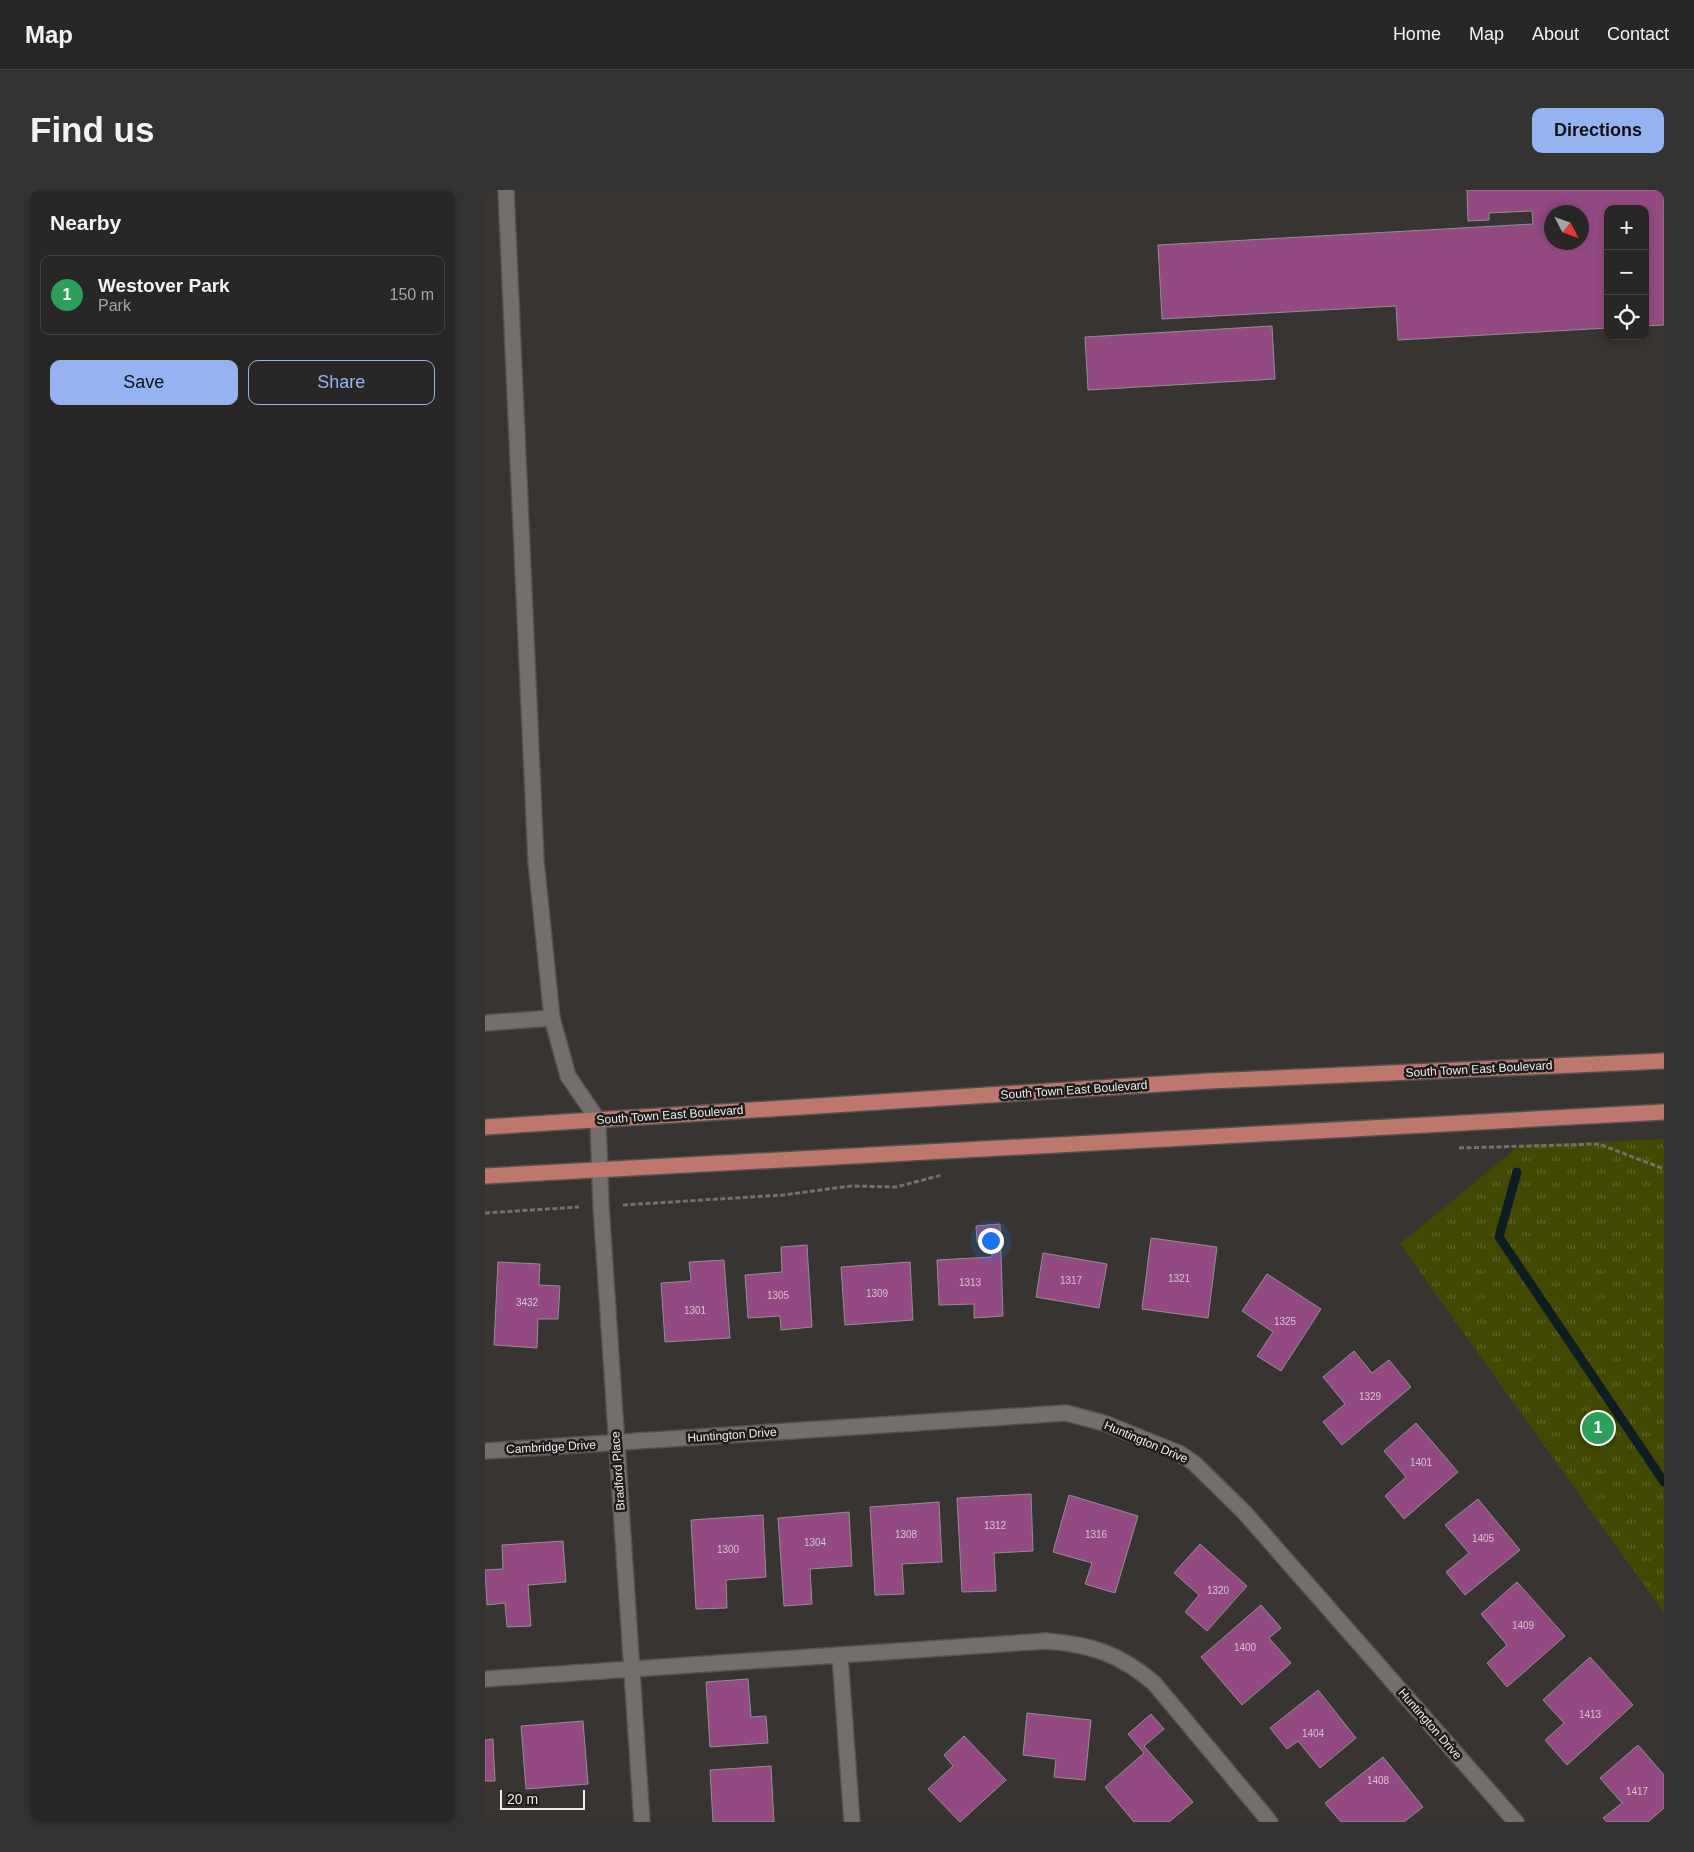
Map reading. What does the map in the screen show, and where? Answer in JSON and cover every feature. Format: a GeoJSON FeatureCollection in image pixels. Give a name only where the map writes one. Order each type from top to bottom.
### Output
{"type":"FeatureCollection","features":[{"type":"Feature","properties":{"kind":"main road","name":"South Town East Boulevard"},"geometry":{"type":"LineString","coordinates":[[485,1127],[1209,1081],[1664,1061]]}},
{"type":"Feature","properties":{"kind":"main road"},"geometry":{"type":"LineString","coordinates":[[485,1176],[601,1168],[1664,1112]]}},
{"type":"Feature","properties":{"kind":"street"},"geometry":{"type":"LineString","coordinates":[[506,190],[535,861],[552,1018],[568,1076],[598,1120]]}},
{"type":"Feature","properties":{"kind":"street"},"geometry":{"type":"LineString","coordinates":[[485,1023],[552,1018]]}},
{"type":"Feature","properties":{"kind":"street","name":"Bradford Place"},"geometry":{"type":"LineString","coordinates":[[598,1120],[601,1206],[642,1822]]}},
{"type":"Feature","properties":{"kind":"street","name":"Huntington Drive"},"geometry":{"type":"LineString","coordinates":[[617,1443],[1066,1413],[1104,1423],[1181,1454],[1195,1464],[1244,1512],[1516,1822]]}},
{"type":"Feature","properties":{"kind":"street","name":"Cambridge Drive"},"geometry":{"type":"LineString","coordinates":[[485,1451],[617,1443]]}},
{"type":"Feature","properties":{"kind":"street"},"geometry":{"type":"LineString","coordinates":[[485,1680],[1046,1641],[1076,1643],[1110,1653],[1139,1670],[1154,1683],[1269,1822]]}},
{"type":"Feature","properties":{"kind":"street"},"geometry":{"type":"LineString","coordinates":[[840,1656],[852,1822]]}},
{"type":"Feature","properties":{"kind":"path"},"geometry":{"type":"LineString","coordinates":[[1450,1148],[1599,1144],[1664,1169]]}},
{"type":"Feature","properties":{"kind":"path"},"geometry":{"type":"LineString","coordinates":[[485,1213],[783,1195],[851,1186],[896,1187],[950,1173]]}},
{"type":"Feature","properties":{"kind":"green space"},"geometry":{"type":"Polygon","coordinates":[[[1664,1139],[1664,1613],[1400,1244],[1520,1145],[1664,1139]]]}},
{"type":"Feature","properties":{"kind":"building"},"geometry":{"type":"Polygon","coordinates":[[[1467,190],[1664,190],[1664,325],[1649,326],[1649,205],[1604,205],[1604,328],[1398,340],[1396,306],[1162,319],[1158,245],[1533,224],[1532,211],[1489,213],[1489,220],[1468,221],[1467,190]]]}},
{"type":"Feature","properties":{"kind":"building"},"geometry":{"type":"Polygon","coordinates":[[[1272,326],[1275,379],[1088,390],[1085,337],[1272,326]]]}},
{"type":"Feature","properties":{"kind":"building"},"geometry":{"type":"Polygon","coordinates":[[[1000,1224],[1003,1316],[974,1318],[974,1304],[939,1305],[937,1260],[992,1257],[991,1242],[977,1242],[976,1226],[1000,1224]]]}},
{"type":"Feature","properties":{"kind":"building"},"geometry":{"type":"Polygon","coordinates":[[[1151,1238],[1217,1247],[1208,1318],[1142,1309],[1151,1238]]]}},
{"type":"Feature","properties":{"kind":"building"},"geometry":{"type":"Polygon","coordinates":[[[807,1245],[812,1327],[781,1330],[780,1316],[748,1318],[745,1275],[782,1272],[781,1247],[807,1245]]]}},
{"type":"Feature","properties":{"kind":"building"},"geometry":{"type":"Polygon","coordinates":[[[1043,1253],[1107,1264],[1099,1308],[1036,1297],[1043,1253]]]}},
{"type":"Feature","properties":{"kind":"building"},"geometry":{"type":"Polygon","coordinates":[[[724,1260],[730,1338],[665,1342],[661,1283],[691,1281],[689,1262],[724,1260]]]}},
{"type":"Feature","properties":{"kind":"building"},"geometry":{"type":"Polygon","coordinates":[[[498,1262],[540,1264],[539,1285],[560,1286],[558,1319],[538,1319],[537,1348],[494,1345],[498,1262]]]}},
{"type":"Feature","properties":{"kind":"building"},"geometry":{"type":"Polygon","coordinates":[[[910,1262],[913,1320],[845,1325],[841,1267],[910,1262]]]}},
{"type":"Feature","properties":{"kind":"building"},"geometry":{"type":"Polygon","coordinates":[[[1267,1274],[1321,1309],[1281,1371],[1257,1356],[1273,1332],[1242,1311],[1267,1274]]]}},
{"type":"Feature","properties":{"kind":"building"},"geometry":{"type":"Polygon","coordinates":[[[1354,1351],[1372,1373],[1389,1360],[1411,1387],[1342,1445],[1323,1422],[1345,1404],[1323,1377],[1354,1351]]]}},
{"type":"Feature","properties":{"kind":"building"},"geometry":{"type":"Polygon","coordinates":[[[1416,1423],[1458,1472],[1404,1519],[1385,1496],[1406,1477],[1384,1451],[1416,1423]]]}},
{"type":"Feature","properties":{"kind":"building"},"geometry":{"type":"Polygon","coordinates":[[[1031,1494],[1033,1551],[994,1553],[996,1591],[962,1592],[957,1498],[1031,1494]]]}},
{"type":"Feature","properties":{"kind":"building"},"geometry":{"type":"Polygon","coordinates":[[[1069,1495],[1138,1516],[1115,1593],[1085,1584],[1092,1563],[1053,1552],[1069,1495]]]}},
{"type":"Feature","properties":{"kind":"building"},"geometry":{"type":"Polygon","coordinates":[[[1478,1499],[1520,1550],[1465,1595],[1446,1572],[1469,1553],[1445,1525],[1478,1499]]]}},
{"type":"Feature","properties":{"kind":"building"},"geometry":{"type":"Polygon","coordinates":[[[939,1502],[942,1562],[902,1564],[904,1594],[875,1595],[870,1507],[939,1502]]]}},
{"type":"Feature","properties":{"kind":"building"},"geometry":{"type":"Polygon","coordinates":[[[849,1512],[852,1566],[810,1569],[812,1604],[784,1606],[778,1518],[849,1512]]]}},
{"type":"Feature","properties":{"kind":"building"},"geometry":{"type":"Polygon","coordinates":[[[763,1515],[766,1577],[726,1580],[727,1608],[696,1609],[691,1520],[763,1515]]]}},
{"type":"Feature","properties":{"kind":"building"},"geometry":{"type":"Polygon","coordinates":[[[563,1541],[566,1582],[528,1585],[531,1626],[507,1627],[505,1603],[487,1605],[485,1570],[503,1569],[502,1545],[563,1541]]]}},
{"type":"Feature","properties":{"kind":"building"},"geometry":{"type":"Polygon","coordinates":[[[1200,1544],[1247,1586],[1207,1631],[1185,1612],[1199,1595],[1174,1573],[1200,1544]]]}},
{"type":"Feature","properties":{"kind":"building"},"geometry":{"type":"Polygon","coordinates":[[[1517,1582],[1565,1636],[1507,1687],[1487,1663],[1507,1645],[1481,1614],[1517,1582]]]}},
{"type":"Feature","properties":{"kind":"building"},"geometry":{"type":"Polygon","coordinates":[[[1261,1605],[1281,1628],[1269,1638],[1291,1663],[1242,1705],[1201,1657],[1261,1605]]]}},
{"type":"Feature","properties":{"kind":"building"},"geometry":{"type":"Polygon","coordinates":[[[1590,1657],[1633,1705],[1567,1765],[1545,1740],[1564,1723],[1543,1700],[1590,1657]]]}},
{"type":"Feature","properties":{"kind":"building"},"geometry":{"type":"Polygon","coordinates":[[[748,1679],[751,1717],[766,1716],[768,1743],[710,1747],[706,1682],[748,1679]]]}},
{"type":"Feature","properties":{"kind":"building"},"geometry":{"type":"Polygon","coordinates":[[[1318,1690],[1356,1738],[1320,1768],[1298,1741],[1287,1749],[1270,1728],[1318,1690]]]}},
{"type":"Feature","properties":{"kind":"building"},"geometry":{"type":"Polygon","coordinates":[[[1027,1713],[1091,1720],[1085,1780],[1054,1777],[1056,1759],[1023,1755],[1027,1713]]]}},
{"type":"Feature","properties":{"kind":"building"},"geometry":{"type":"Polygon","coordinates":[[[1151,1714],[1164,1729],[1144,1746],[1193,1802],[1169,1822],[1134,1822],[1105,1787],[1144,1753],[1128,1734],[1151,1714]]]}},
{"type":"Feature","properties":{"kind":"building"},"geometry":{"type":"Polygon","coordinates":[[[583,1721],[588,1784],[526,1789],[521,1726],[583,1721]]]}},
{"type":"Feature","properties":{"kind":"building"},"geometry":{"type":"Polygon","coordinates":[[[964,1736],[1006,1780],[960,1822],[928,1789],[953,1766],[944,1755],[964,1736]]]}},
{"type":"Feature","properties":{"kind":"building"},"geometry":{"type":"Polygon","coordinates":[[[493,1739],[495,1781],[485,1781],[485,1740],[493,1739]]]}},
{"type":"Feature","properties":{"kind":"building"},"geometry":{"type":"Polygon","coordinates":[[[1638,1745],[1664,1775],[1664,1808],[1648,1822],[1607,1822],[1603,1818],[1622,1803],[1600,1778],[1638,1745]]]}},
{"type":"Feature","properties":{"kind":"building"},"geometry":{"type":"Polygon","coordinates":[[[1383,1757],[1423,1807],[1404,1822],[1341,1822],[1325,1803],[1383,1757]]]}},
{"type":"Feature","properties":{"kind":"building"},"geometry":{"type":"Polygon","coordinates":[[[771,1766],[774,1822],[713,1822],[710,1770],[771,1766]]]}},
{"type":"Feature","properties":{"kind":"waterway"},"geometry":{"type":"LineString","coordinates":[[1517,1172],[1499,1237],[1664,1482]]}},
{"type":"Feature","properties":{"kind":"place","name":"Westover Park"},"geometry":{"type":"Point","coordinates":[1598,1428]}}]}
